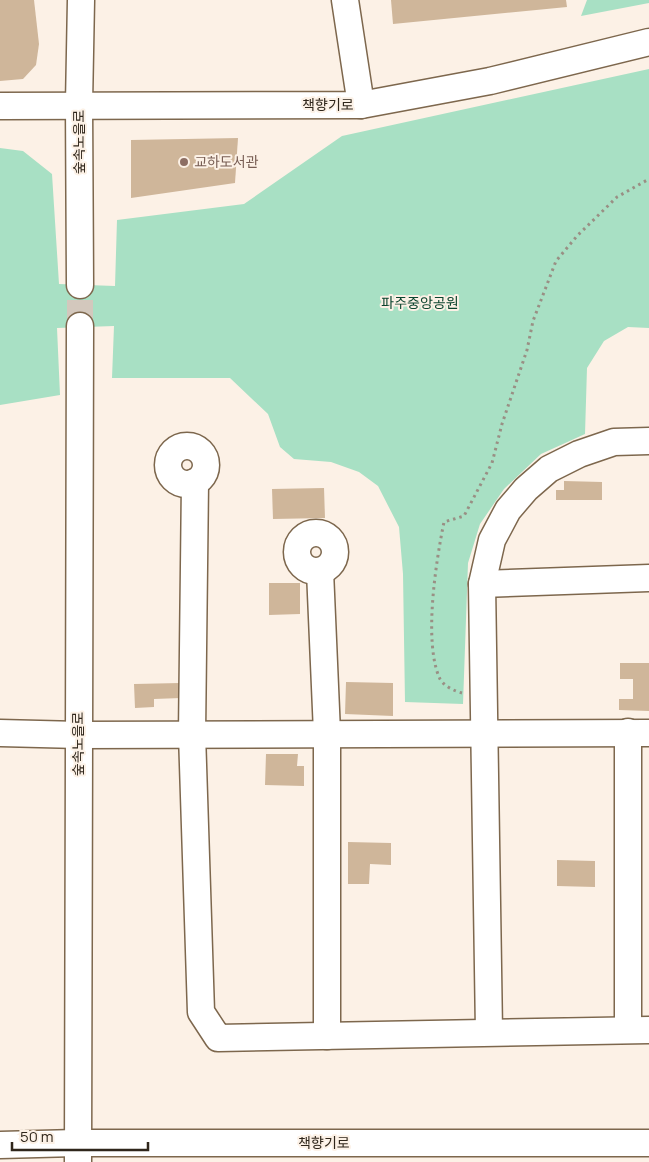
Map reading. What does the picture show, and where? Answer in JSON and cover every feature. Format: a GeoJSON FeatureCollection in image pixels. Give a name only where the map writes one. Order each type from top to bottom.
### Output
{"type":"FeatureCollection","features":[{"type":"Feature","properties":{"kind":"street","name":"숲속노을로"},"geometry":{"type":"LineString","coordinates":[[80,285],[79,104],[81,0]]}},
{"type":"Feature","properties":{"kind":"street"},"geometry":{"type":"LineString","coordinates":[[345,0],[361,105]]}},
{"type":"Feature","properties":{"kind":"street","name":"책향기로"},"geometry":{"type":"LineString","coordinates":[[0,106],[79,104],[361,105],[490,80],[649,42]]}},
{"type":"Feature","properties":{"kind":"street","name":"숲속노을로"},"geometry":{"type":"LineString","coordinates":[[77,1152],[80,326]]}},
{"type":"Feature","properties":{"kind":"street"},"geometry":{"type":"LineString","coordinates":[[489,1032],[486,732],[482,584],[492,540],[508,510],[526,489],[549,468],[579,454],[614,442],[649,441]]}},
{"type":"Feature","properties":{"kind":"street"},"geometry":{"type":"LineString","coordinates":[[0,733],[79,735],[192,734],[327,733],[486,732],[638,732],[639,1029],[218,1038],[201,1012],[192,734],[195,482]]}},
{"type":"Feature","properties":{"kind":"street"},"geometry":{"type":"LineString","coordinates":[[320,571],[327,733],[327,1036]]}},
{"type":"Feature","properties":{"kind":"street"},"geometry":{"type":"LineString","coordinates":[[482,584],[649,578]]}},
{"type":"Feature","properties":{"kind":"street","name":"책향기로"},"geometry":{"type":"LineString","coordinates":[[0,1145],[77,1152],[649,1143]]}},
{"type":"Feature","properties":{"kind":"path"},"geometry":{"type":"LineString","coordinates":[[484,698],[454,691],[441,681],[434,659],[437,559],[444,522],[464,516],[492,463],[502,424],[527,350],[533,321],[556,261],[577,236],[617,197],[649,179]]}},
{"type":"Feature","properties":{"kind":"green space"},"geometry":{"type":"Polygon","coordinates":[[[587,0],[649,0],[649,3],[581,16],[587,0]]]}},
{"type":"Feature","properties":{"kind":"green space","name":"파주중앙공원"},"geometry":{"type":"Polygon","coordinates":[[[649,69],[649,328],[628,327],[604,341],[587,368],[585,434],[541,454],[504,489],[480,524],[468,563],[463,704],[405,702],[403,574],[399,527],[378,486],[359,472],[331,462],[294,459],[280,447],[268,414],[230,378],[112,378],[114,326],[57,328],[60,395],[0,405],[0,148],[23,151],[52,174],[59,284],[115,286],[117,220],[244,204],[342,136],[649,69]]]}},
{"type":"Feature","properties":{"kind":"building"},"geometry":{"type":"Polygon","coordinates":[[[0,0],[34,0],[39,44],[36,65],[23,79],[0,81],[0,0]]]}},
{"type":"Feature","properties":{"kind":"building"},"geometry":{"type":"Polygon","coordinates":[[[391,0],[566,0],[567,7],[393,24],[391,0]]]}},
{"type":"Feature","properties":{"kind":"building","name":"교하도서관"},"geometry":{"type":"Polygon","coordinates":[[[238,138],[235,183],[131,198],[131,140],[238,138]]]}},
{"type":"Feature","properties":{"kind":"building"},"geometry":{"type":"Polygon","coordinates":[[[564,481],[602,482],[602,500],[556,500],[556,490],[564,490],[564,481]]]}},
{"type":"Feature","properties":{"kind":"building"},"geometry":{"type":"Polygon","coordinates":[[[324,488],[325,518],[273,519],[272,489],[324,488]]]}},
{"type":"Feature","properties":{"kind":"building"},"geometry":{"type":"Polygon","coordinates":[[[269,583],[300,583],[300,614],[269,615],[269,583]]]}},
{"type":"Feature","properties":{"kind":"building"},"geometry":{"type":"Polygon","coordinates":[[[620,663],[649,663],[649,711],[619,710],[619,699],[633,699],[633,679],[620,679],[620,663]]]}},
{"type":"Feature","properties":{"kind":"building"},"geometry":{"type":"Polygon","coordinates":[[[346,682],[393,683],[393,716],[345,714],[346,682]]]}},
{"type":"Feature","properties":{"kind":"building"},"geometry":{"type":"Polygon","coordinates":[[[180,683],[181,698],[154,699],[154,707],[135,708],[134,684],[180,683]]]}},
{"type":"Feature","properties":{"kind":"building"},"geometry":{"type":"Polygon","coordinates":[[[266,754],[298,754],[297,766],[304,766],[304,786],[265,785],[266,754]]]}},
{"type":"Feature","properties":{"kind":"building"},"geometry":{"type":"Polygon","coordinates":[[[348,842],[391,843],[391,865],[370,864],[369,884],[348,884],[348,842]]]}},
{"type":"Feature","properties":{"kind":"building"},"geometry":{"type":"Polygon","coordinates":[[[557,860],[595,861],[595,887],[557,886],[557,860]]]}},
{"type":"Feature","properties":{"kind":"tunnel"},"geometry":{"type":"LineString","coordinates":[[80,285],[80,326]]}},
{"type":"Feature","properties":{"kind":"place","name":"교하도서관"},"geometry":{"type":"Point","coordinates":[184,162]}}]}
